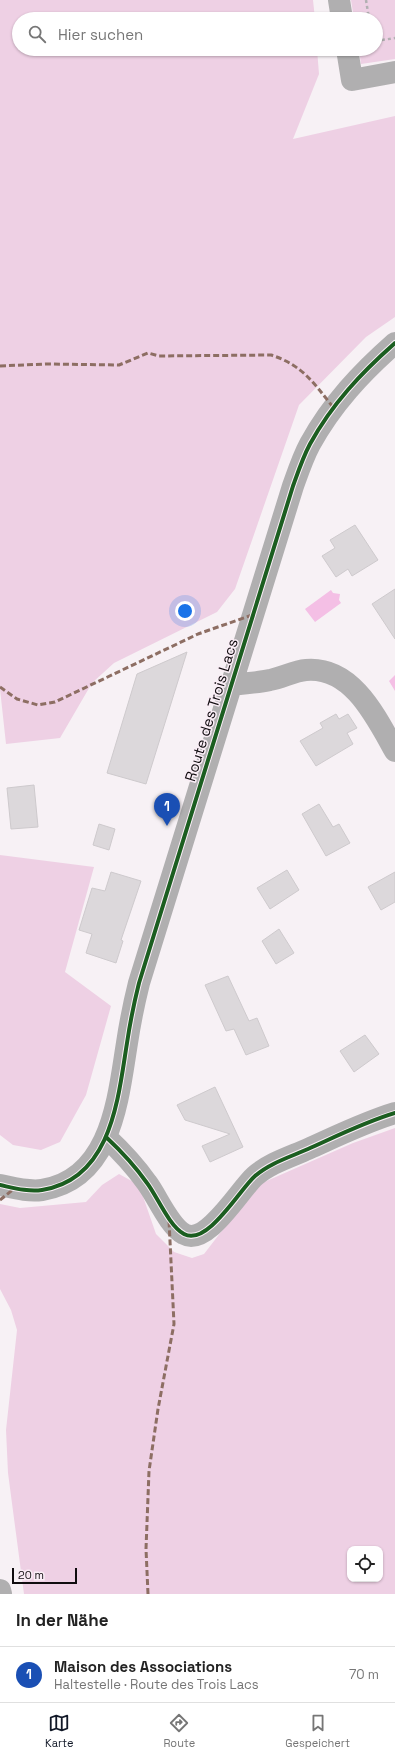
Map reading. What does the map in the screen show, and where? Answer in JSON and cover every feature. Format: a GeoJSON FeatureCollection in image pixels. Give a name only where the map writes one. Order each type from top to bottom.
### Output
{"type":"FeatureCollection","features":[{"type":"Feature","properties":{"kind":"street"},"geometry":{"type":"LineString","coordinates":[[339,0],[341,12]]}},
{"type":"Feature","properties":{"kind":"street"},"geometry":{"type":"LineString","coordinates":[[348,56],[352,80],[395,72]]}},
{"type":"Feature","properties":{"kind":"street","name":"Route des Trois Lacs"},"geometry":{"type":"LineString","coordinates":[[0,1185],[29,1190],[41,1190],[64,1182],[83,1170],[93,1160],[106,1138],[114,1116],[130,1017],[139,983],[292,486],[309,445],[333,407],[354,381],[395,343]]}},
{"type":"Feature","properties":{"kind":"street"},"geometry":{"type":"LineString","coordinates":[[231,685],[270,680],[304,670],[329,672],[339,677],[356,692],[384,730],[395,751]]}},
{"type":"Feature","properties":{"kind":"street"},"geometry":{"type":"LineString","coordinates":[[106,1138],[122,1152],[147,1183],[169,1219],[184,1234],[191,1236],[205,1232],[217,1222],[245,1185],[265,1168],[376,1119],[395,1113]]}},
{"type":"Feature","properties":{"kind":"street"},"geometry":{"type":"LineString","coordinates":[[0,1590],[1,1594]]}},
{"type":"Feature","properties":{"kind":"path"},"geometry":{"type":"LineString","coordinates":[[366,0],[368,12]]}},
{"type":"Feature","properties":{"kind":"path"},"geometry":{"type":"LineString","coordinates":[[383,40],[395,38]]}},
{"type":"Feature","properties":{"kind":"shaded area"},"geometry":{"type":"Polygon","coordinates":[[[0,0],[313,0],[314,12],[12,12],[12,56],[318,56],[319,74],[293,139],[395,116],[395,317],[366,337],[299,405],[235,589],[217,612],[114,663],[92,683],[60,738],[6,744],[0,689],[0,0]]]}},
{"type":"Feature","properties":{"kind":"shaded area"},"geometry":{"type":"Polygon","coordinates":[[[351,0],[395,0],[395,59],[361,64],[360,56],[383,56],[383,12],[353,12],[351,0]]]}},
{"type":"Feature","properties":{"kind":"shaded area"},"geometry":{"type":"Polygon","coordinates":[[[331,590],[333,593],[340,594],[339,600],[341,603],[315,622],[305,609],[331,590]]]}},
{"type":"Feature","properties":{"kind":"shaded area"},"geometry":{"type":"Polygon","coordinates":[[[395,675],[395,691],[389,681],[395,675]]]}},
{"type":"Feature","properties":{"kind":"shaded area"},"geometry":{"type":"Polygon","coordinates":[[[0,855],[94,867],[65,972],[111,1006],[86,1095],[60,1142],[41,1150],[13,1145],[0,1135],[0,855]]]}},
{"type":"Feature","properties":{"kind":"shaded area"},"geometry":{"type":"Polygon","coordinates":[[[395,1128],[395,1594],[24,1594],[8,1473],[6,1430],[17,1330],[11,1310],[0,1289],[0,1204],[20,1208],[86,1202],[102,1185],[119,1174],[139,1185],[156,1234],[174,1252],[192,1258],[204,1254],[248,1197],[262,1183],[353,1143],[395,1128]]]}},
{"type":"Feature","properties":{"kind":"building"},"geometry":{"type":"Polygon","coordinates":[[[355,525],[378,560],[352,576],[348,569],[336,577],[322,556],[335,548],[330,540],[355,525]]]}},
{"type":"Feature","properties":{"kind":"building"},"geometry":{"type":"Polygon","coordinates":[[[395,589],[395,639],[372,604],[395,589]]]}},
{"type":"Feature","properties":{"kind":"building"},"geometry":{"type":"Polygon","coordinates":[[[187,652],[146,784],[107,773],[137,674],[187,652]]]}},
{"type":"Feature","properties":{"kind":"building"},"geometry":{"type":"Polygon","coordinates":[[[336,714],[339,719],[348,714],[357,728],[347,733],[353,744],[316,766],[300,741],[323,728],[320,723],[336,714]]]}},
{"type":"Feature","properties":{"kind":"building"},"geometry":{"type":"Polygon","coordinates":[[[34,785],[38,827],[11,829],[7,788],[34,785]]]}},
{"type":"Feature","properties":{"kind":"building"},"geometry":{"type":"Polygon","coordinates":[[[319,804],[333,827],[339,824],[350,843],[326,856],[302,814],[319,804]]]}},
{"type":"Feature","properties":{"kind":"building"},"geometry":{"type":"Polygon","coordinates":[[[99,824],[115,829],[109,850],[93,845],[99,824]]]}},
{"type":"Feature","properties":{"kind":"building"},"geometry":{"type":"Polygon","coordinates":[[[287,870],[299,890],[270,909],[257,888],[287,870]]]}},
{"type":"Feature","properties":{"kind":"building"},"geometry":{"type":"Polygon","coordinates":[[[111,872],[141,881],[121,940],[123,941],[116,963],[86,953],[92,934],[79,930],[92,888],[105,891],[111,872]]]}},
{"type":"Feature","properties":{"kind":"building"},"geometry":{"type":"Polygon","coordinates":[[[395,872],[395,902],[381,910],[368,887],[395,872]]]}},
{"type":"Feature","properties":{"kind":"building"},"geometry":{"type":"Polygon","coordinates":[[[279,929],[294,953],[276,964],[262,941],[279,929]]]}},
{"type":"Feature","properties":{"kind":"building"},"geometry":{"type":"Polygon","coordinates":[[[228,976],[249,1021],[257,1018],[269,1046],[246,1055],[234,1029],[226,1031],[205,985],[228,976]]]}},
{"type":"Feature","properties":{"kind":"building"},"geometry":{"type":"Polygon","coordinates":[[[365,1035],[379,1054],[354,1072],[340,1051],[365,1035]]]}},
{"type":"Feature","properties":{"kind":"building"},"geometry":{"type":"Polygon","coordinates":[[[215,1087],[243,1147],[210,1162],[202,1146],[230,1134],[185,1120],[177,1105],[215,1087]]]}},
{"type":"Feature","properties":{"kind":"marked path"},"geometry":{"type":"LineString","coordinates":[[0,366],[46,364],[119,365],[148,353],[159,356],[271,355],[282,359],[299,369],[313,382],[333,407]]}},
{"type":"Feature","properties":{"kind":"marked path"},"geometry":{"type":"LineString","coordinates":[[0,687],[17,699],[38,705],[55,702],[198,634],[252,615]]}},
{"type":"Feature","properties":{"kind":"marked path"},"geometry":{"type":"LineString","coordinates":[[0,1200],[15,1188]]}},
{"type":"Feature","properties":{"kind":"marked path"},"geometry":{"type":"LineString","coordinates":[[148,1594],[146,1549],[149,1471],[158,1409],[174,1324],[169,1220]]}},
{"type":"Feature","properties":{"kind":"cycle path"},"geometry":{"type":"LineString","coordinates":[[0,1185],[21,1189],[42,1190],[65,1183],[84,1170],[97,1153],[107,1133],[115,1111],[120,1088],[131,1020],[139,983],[293,486],[305,454],[328,416],[348,390],[370,366],[395,343]]}},
{"type":"Feature","properties":{"kind":"cycle path"},"geometry":{"type":"LineString","coordinates":[[106,1137],[128,1159],[142,1177],[173,1224],[184,1234],[193,1236],[203,1232],[213,1225],[255,1176],[267,1167],[351,1130],[395,1113]]}},
{"type":"Feature","properties":{"kind":"place","name":"Maison des Associations"},"geometry":{"type":"Point","coordinates":[167,826]}}]}
